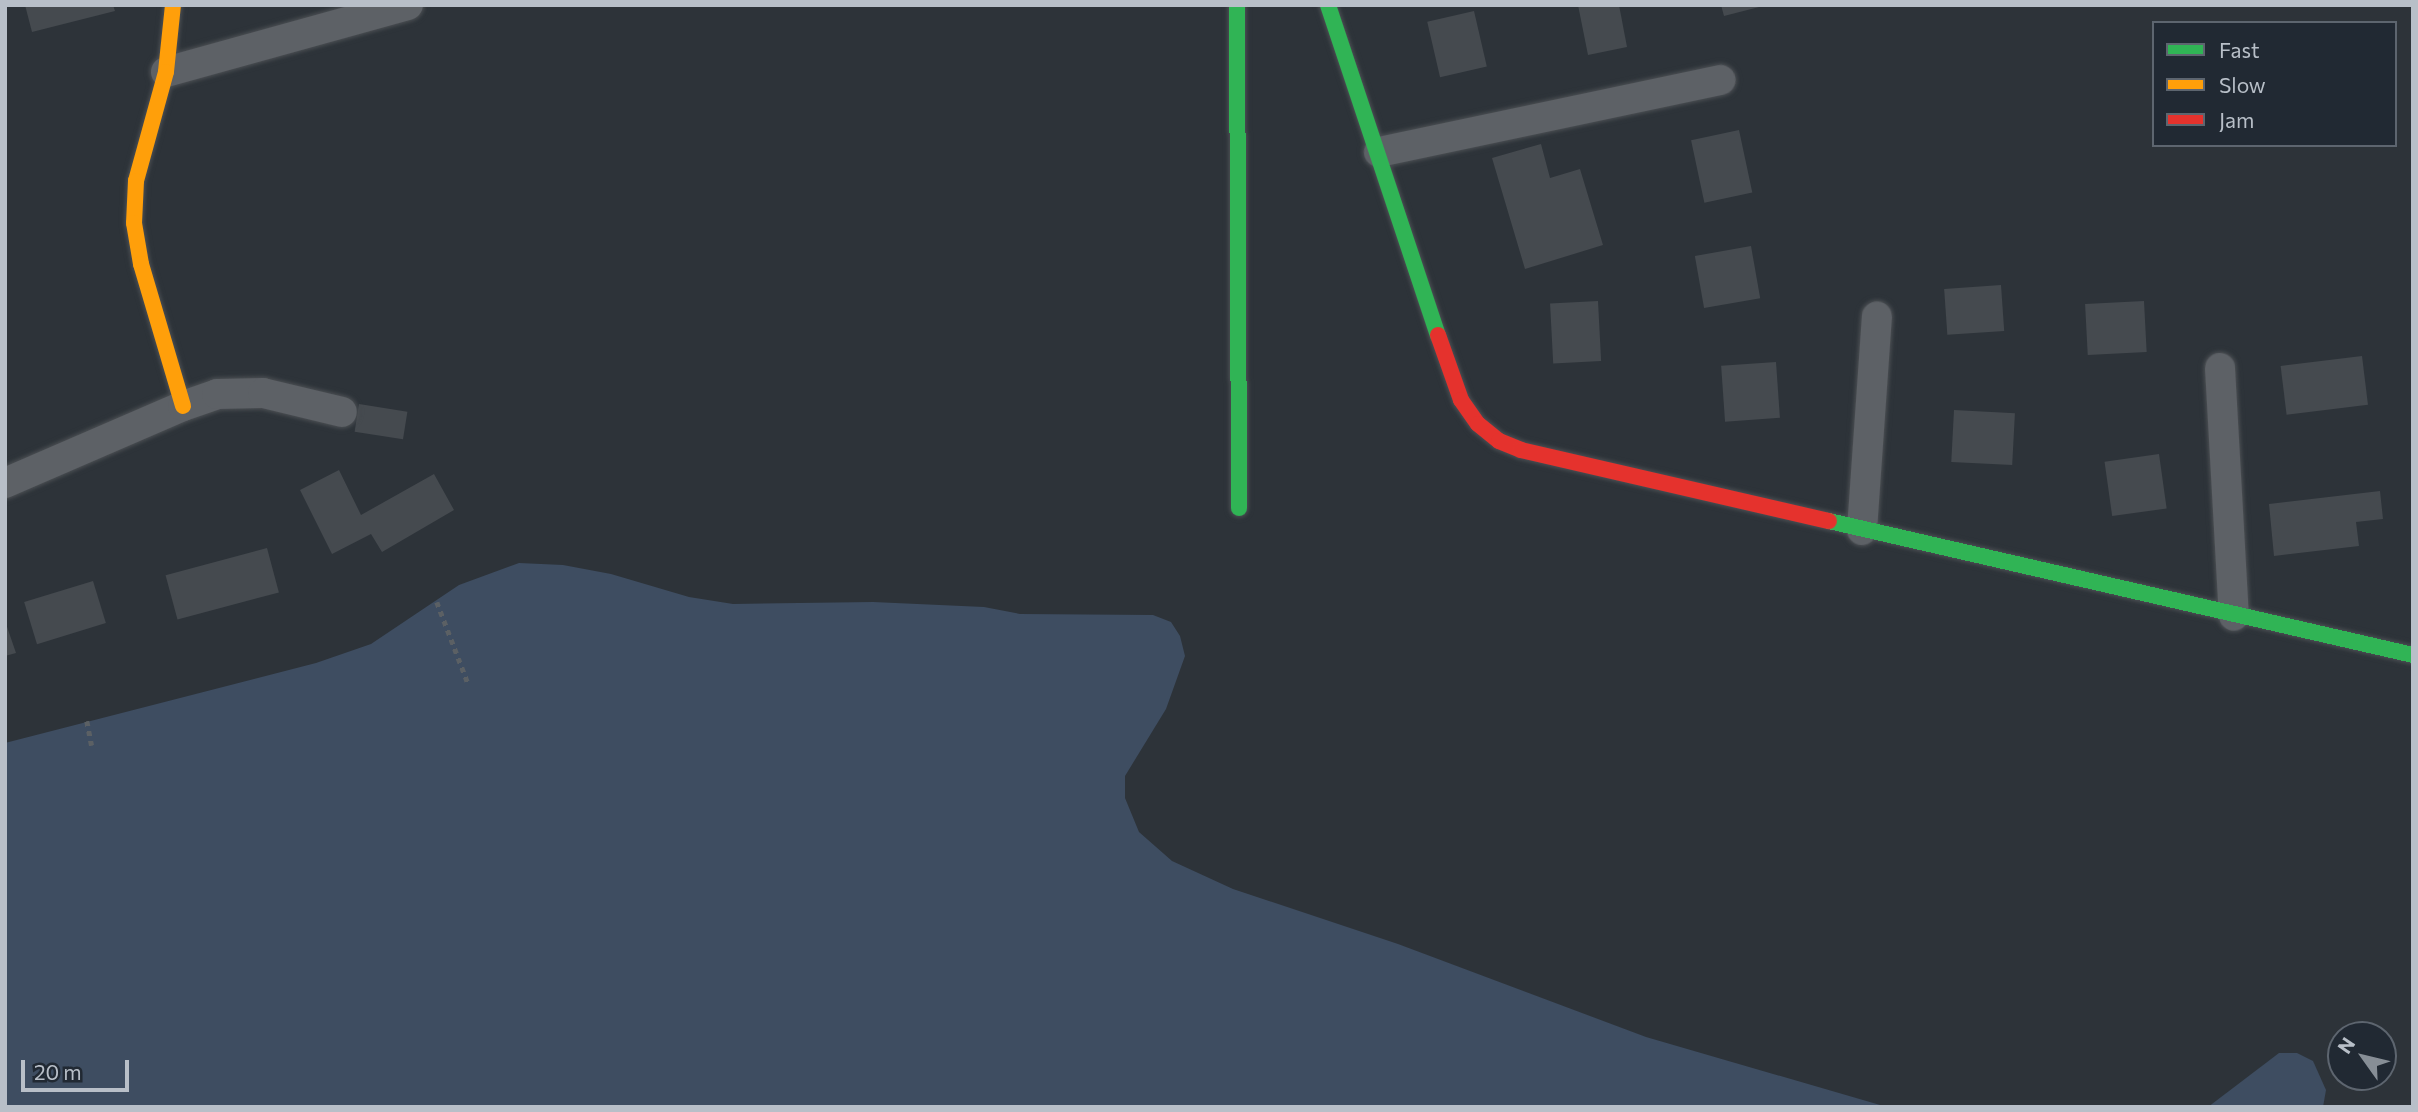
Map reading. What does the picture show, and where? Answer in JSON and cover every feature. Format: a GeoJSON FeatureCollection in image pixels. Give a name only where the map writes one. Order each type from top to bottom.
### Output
{"type":"FeatureCollection","features":[{"type":"Feature","properties":{"kind":"street"},"geometry":{"type":"LineString","coordinates":[[173,5],[166,72],[136,181],[134,223],[141,264],[183,406]]}},
{"type":"Feature","properties":{"kind":"street"},"geometry":{"type":"LineString","coordinates":[[166,72],[408,5]]}},
{"type":"Feature","properties":{"kind":"street"},"geometry":{"type":"LineString","coordinates":[[1237,5],[1239,508]]}},
{"type":"Feature","properties":{"kind":"street"},"geometry":{"type":"LineString","coordinates":[[1328,5],[1380,152],[1451,376],[1461,400],[1478,424],[1499,441],[1521,450],[1862,530],[2413,655]]}},
{"type":"Feature","properties":{"kind":"street"},"geometry":{"type":"LineString","coordinates":[[1380,152],[1721,80]]}},
{"type":"Feature","properties":{"kind":"street"},"geometry":{"type":"LineString","coordinates":[[1862,530],[1877,317]]}},
{"type":"Feature","properties":{"kind":"street"},"geometry":{"type":"LineString","coordinates":[[2220,368],[2234,616]]}},
{"type":"Feature","properties":{"kind":"street"},"geometry":{"type":"LineString","coordinates":[[5,483],[217,394],[263,393],[342,412]]}},
{"type":"Feature","properties":{"kind":"path"},"geometry":{"type":"LineString","coordinates":[[437,602],[468,683]]}},
{"type":"Feature","properties":{"kind":"path"},"geometry":{"type":"LineString","coordinates":[[87,721],[92,746]]}},
{"type":"Feature","properties":{"kind":"water"},"geometry":{"type":"Polygon","coordinates":[[[519,563],[563,565],[611,574],[689,597],[733,604],[873,602],[984,607],[1020,614],[1153,615],[1171,622],[1180,636],[1185,656],[1166,709],[1125,776],[1125,798],[1139,832],[1172,861],[1233,889],[1398,944],[1646,1037],[1887,1107],[5,1107],[5,743],[316,663],[371,644],[459,585],[519,563]]]}},
{"type":"Feature","properties":{"kind":"water"},"geometry":{"type":"Polygon","coordinates":[[[2279,1053],[2297,1053],[2313,1061],[2326,1090],[2323,1107],[2208,1107],[2279,1053]]]}},
{"type":"Feature","properties":{"kind":"building"},"geometry":{"type":"Polygon","coordinates":[[[25,5],[113,5],[115,11],[32,32],[25,5]]]}},
{"type":"Feature","properties":{"kind":"building"},"geometry":{"type":"Polygon","coordinates":[[[1578,5],[1619,5],[1627,47],[1588,55],[1578,5]]]}},
{"type":"Feature","properties":{"kind":"building"},"geometry":{"type":"Polygon","coordinates":[[[1721,5],[1763,5],[1763,6],[1724,16],[1721,5]]]}},
{"type":"Feature","properties":{"kind":"building"},"geometry":{"type":"Polygon","coordinates":[[[1474,11],[1487,67],[1440,77],[1427,22],[1474,11]]]}},
{"type":"Feature","properties":{"kind":"building"},"geometry":{"type":"Polygon","coordinates":[[[1739,130],[1752,193],[1704,203],[1691,140],[1739,130]]]}},
{"type":"Feature","properties":{"kind":"building"},"geometry":{"type":"Polygon","coordinates":[[[1541,144],[1550,178],[1580,169],[1603,245],[1525,269],[1492,158],[1541,144]]]}},
{"type":"Feature","properties":{"kind":"building"},"geometry":{"type":"Polygon","coordinates":[[[1751,246],[1760,298],[1704,308],[1695,256],[1751,246]]]}},
{"type":"Feature","properties":{"kind":"building"},"geometry":{"type":"Polygon","coordinates":[[[2001,285],[2004,331],[1947,335],[1944,289],[2001,285]]]}},
{"type":"Feature","properties":{"kind":"building"},"geometry":{"type":"Polygon","coordinates":[[[1598,301],[1601,361],[1553,363],[1550,304],[1598,301]]]}},
{"type":"Feature","properties":{"kind":"building"},"geometry":{"type":"Polygon","coordinates":[[[2144,301],[2147,352],[2088,355],[2085,304],[2144,301]]]}},
{"type":"Feature","properties":{"kind":"building"},"geometry":{"type":"Polygon","coordinates":[[[2362,356],[2368,405],[2287,415],[2281,366],[2362,356]]]}},
{"type":"Feature","properties":{"kind":"building"},"geometry":{"type":"Polygon","coordinates":[[[1776,362],[1780,418],[1725,422],[1721,366],[1776,362]]]}},
{"type":"Feature","properties":{"kind":"building"},"geometry":{"type":"Polygon","coordinates":[[[359,404],[407,412],[403,439],[355,432],[359,404]]]}},
{"type":"Feature","properties":{"kind":"building"},"geometry":{"type":"Polygon","coordinates":[[[1954,410],[2015,413],[2012,465],[1951,462],[1954,410]]]}},
{"type":"Feature","properties":{"kind":"building"},"geometry":{"type":"Polygon","coordinates":[[[2159,454],[2167,508],[2112,516],[2105,462],[2159,454]]]}},
{"type":"Feature","properties":{"kind":"building"},"geometry":{"type":"Polygon","coordinates":[[[339,470],[361,515],[434,474],[454,510],[382,552],[371,534],[332,554],[300,490],[339,470]]]}},
{"type":"Feature","properties":{"kind":"building"},"geometry":{"type":"Polygon","coordinates":[[[2380,491],[2383,519],[2356,522],[2359,546],[2274,556],[2269,504],[2380,491]]]}},
{"type":"Feature","properties":{"kind":"building"},"geometry":{"type":"Polygon","coordinates":[[[267,548],[279,592],[177,620],[166,575],[267,548]]]}},
{"type":"Feature","properties":{"kind":"building"},"geometry":{"type":"Polygon","coordinates":[[[93,581],[106,623],[37,644],[24,602],[93,581]]]}},
{"type":"Feature","properties":{"kind":"building"},"geometry":{"type":"Polygon","coordinates":[[[5,621],[16,653],[5,656],[5,621]]]}},
{"type":"Feature","properties":{"kind":"traffic: fast"},"geometry":{"type":"LineString","coordinates":[[1237,5],[1239,508]]}},
{"type":"Feature","properties":{"kind":"traffic: fast"},"geometry":{"type":"LineString","coordinates":[[1328,5],[1438,335]]}},
{"type":"Feature","properties":{"kind":"traffic: fast"},"geometry":{"type":"LineString","coordinates":[[1829,521],[2413,655]]}},
{"type":"Feature","properties":{"kind":"traffic: slow"},"geometry":{"type":"LineString","coordinates":[[173,5],[166,72],[136,181],[134,223],[141,264],[183,406]]}},
{"type":"Feature","properties":{"kind":"traffic: jam"},"geometry":{"type":"LineString","coordinates":[[1438,335],[1461,400],[1478,424],[1499,441],[1521,450],[1829,521]]}}]}
